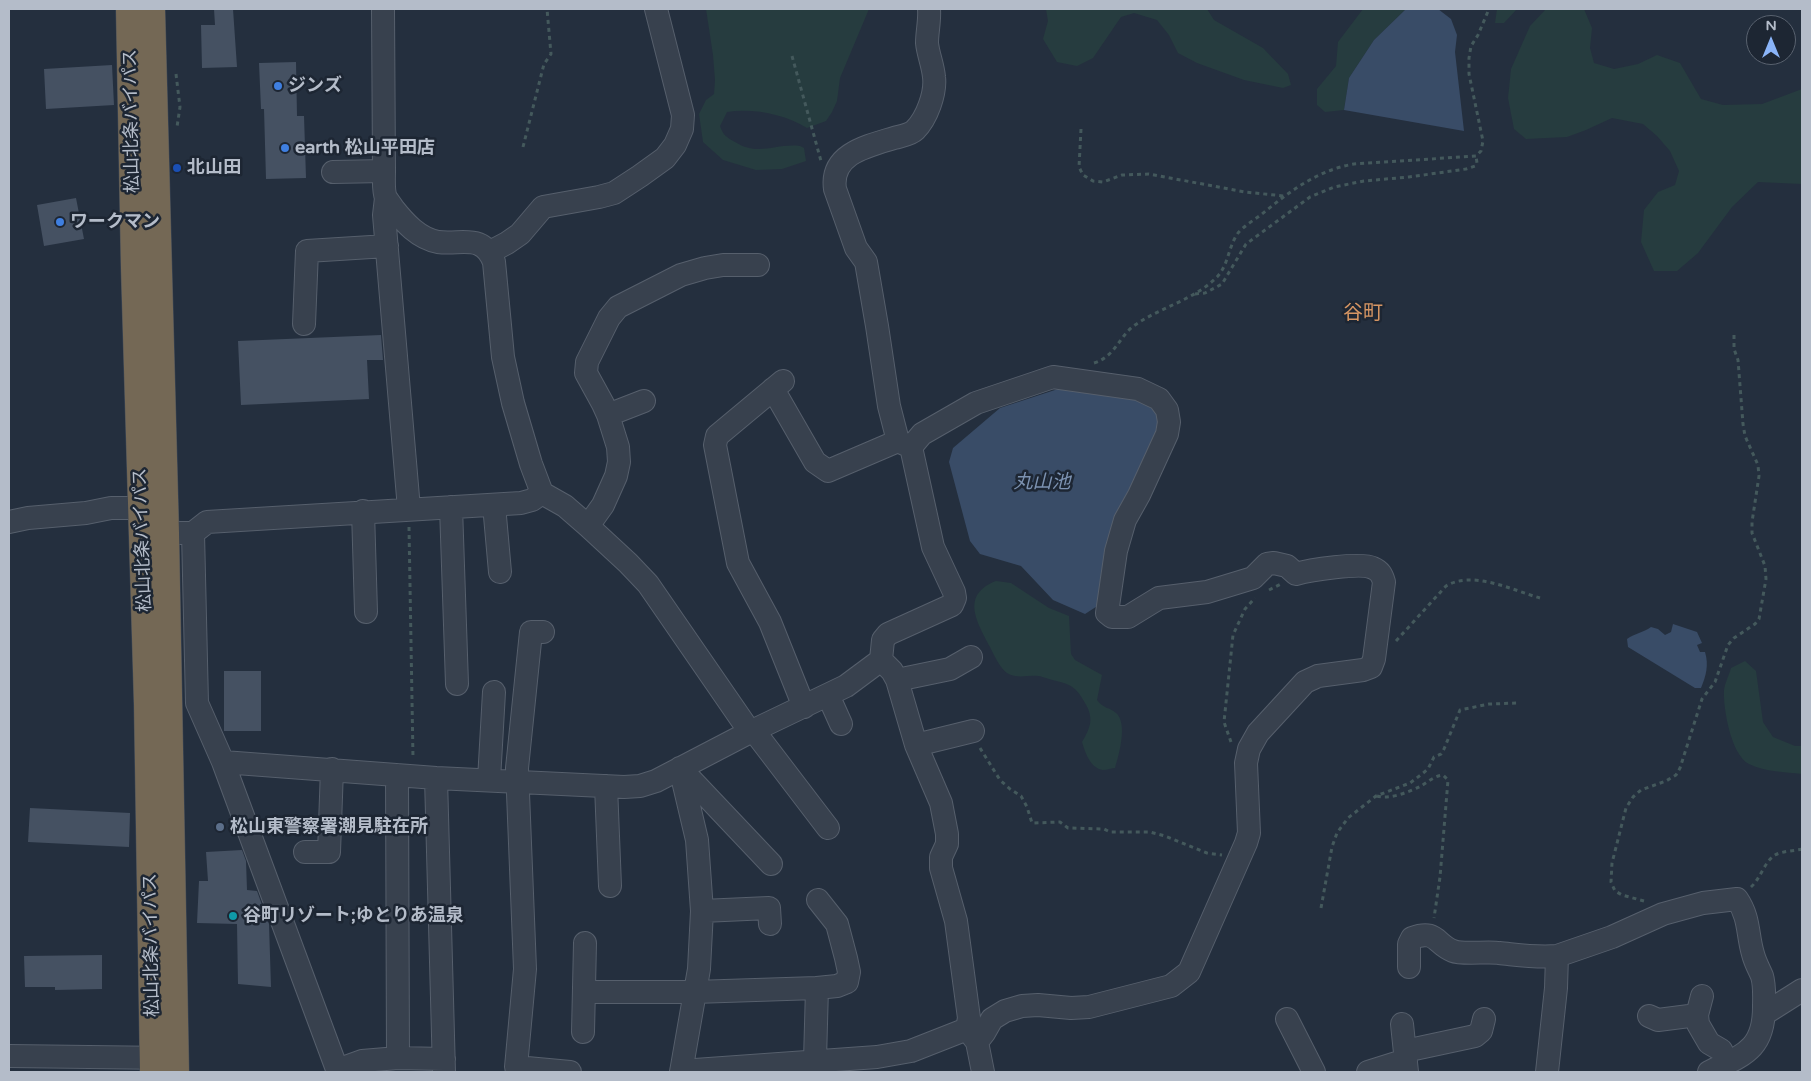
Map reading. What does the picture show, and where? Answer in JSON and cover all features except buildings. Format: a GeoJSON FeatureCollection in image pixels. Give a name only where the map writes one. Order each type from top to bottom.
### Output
{"type":"FeatureCollection","features":[{"type":"Feature","properties":{"kind":"highway","name":"松山北条バイパス"},"geometry":{"type":"LineString","coordinates":[[130,9],[154,521],[169,705],[165,1065]]}},
{"type":"Feature","properties":{"kind":"highway","name":"松山北条バイパス"},"geometry":{"type":"LineString","coordinates":[[151,9],[154,521],[148,704],[165,1065]]}},
{"type":"Feature","properties":{"kind":"street"},"geometry":{"type":"LineString","coordinates":[[383,9],[384,171],[386,198],[384,215],[409,509]]}},
{"type":"Feature","properties":{"kind":"street"},"geometry":{"type":"LineString","coordinates":[[490,252],[520,234],[543,207],[614,193],[665,158],[675,145],[682,129],[683,115],[656,9]]}},
{"type":"Feature","properties":{"kind":"street"},"geometry":{"type":"LineString","coordinates":[[223,762],[436,778],[640,786],[656,781],[752,731],[846,686],[881,660],[883,640],[888,634],[952,605],[955,598],[954,592],[933,547],[905,444],[889,406],[878,326],[866,262],[856,248],[835,189],[834,181],[838,165],[847,156],[870,145],[915,130],[925,115],[934,88],[934,76],[927,46],[929,9]]}},
{"type":"Feature","properties":{"kind":"street"},"geometry":{"type":"LineString","coordinates":[[333,172],[384,171]]}},
{"type":"Feature","properties":{"kind":"street"},"geometry":{"type":"LineString","coordinates":[[386,198],[411,229],[424,237],[438,242],[472,242],[481,245],[490,252],[494,262],[503,357],[513,403],[531,464],[542,493],[564,506],[588,526],[648,584],[752,731],[828,828]]}},
{"type":"Feature","properties":{"kind":"street"},"geometry":{"type":"LineString","coordinates":[[304,324],[307,251],[387,246]]}},
{"type":"Feature","properties":{"kind":"street"},"geometry":{"type":"LineString","coordinates":[[588,526],[603,505],[616,476],[619,462],[618,447],[608,416],[586,373],[587,362],[609,318],[618,307],[682,275],[724,264],[758,265]]}},
{"type":"Feature","properties":{"kind":"street"},"geometry":{"type":"LineString","coordinates":[[680,768],[697,840],[702,911],[699,969],[681,1072],[815,1060],[877,1057],[911,1051],[972,1035],[984,1034],[992,1020],[1005,1011],[1022,1006],[1071,1008],[1089,1006],[1161,990],[1180,981],[1189,972],[1240,856],[1248,833],[1246,763],[1249,749],[1258,732],[1305,682],[1318,676],[1371,667],[1374,658],[1384,582],[1379,571],[1371,566],[1360,565],[1296,574],[1287,566],[1274,563],[1267,564],[1254,578],[1207,592],[1159,598],[1128,617],[1112,617],[1107,613],[1116,551],[1126,520],[1167,434],[1169,422],[1167,410],[1159,398],[1138,389],[1053,377],[976,403],[905,444],[828,471],[815,462],[778,385],[717,436],[715,445],[738,563],[770,622],[804,707]]}},
{"type":"Feature","properties":{"kind":"street"},"geometry":{"type":"LineString","coordinates":[[608,416],[644,401]]}},
{"type":"Feature","properties":{"kind":"street"},"geometry":{"type":"LineString","coordinates":[[194,533],[207,522],[363,511],[521,503],[532,500],[542,493]]}},
{"type":"Feature","properties":{"kind":"street"},"geometry":{"type":"LineString","coordinates":[[494,505],[500,572]]}},
{"type":"Feature","properties":{"kind":"street"},"geometry":{"type":"LineString","coordinates":[[451,507],[456,684]]}},
{"type":"Feature","properties":{"kind":"street"},"geometry":{"type":"LineString","coordinates":[[9,522],[28,518],[86,513],[111,508],[194,533]]}},
{"type":"Feature","properties":{"kind":"street"},"geometry":{"type":"LineString","coordinates":[[363,511],[366,612]]}},
{"type":"Feature","properties":{"kind":"street"},"geometry":{"type":"LineString","coordinates":[[194,533],[197,704],[223,762],[337,1071],[362,1062],[398,1058],[444,1066],[436,778]]}},
{"type":"Feature","properties":{"kind":"street"},"geometry":{"type":"LineString","coordinates":[[543,632],[531,632],[531,693],[517,768],[525,969],[516,1066],[570,1072]]}},
{"type":"Feature","properties":{"kind":"street"},"geometry":{"type":"LineString","coordinates":[[897,680],[950,669],[971,657]]}},
{"type":"Feature","properties":{"kind":"street"},"geometry":{"type":"LineString","coordinates":[[881,660],[892,671],[897,680],[916,745],[941,803],[948,834],[947,844],[941,857],[940,868],[956,922],[972,1035],[983,1072]]}},
{"type":"Feature","properties":{"kind":"street"},"geometry":{"type":"LineString","coordinates":[[489,780],[494,692]]}},
{"type":"Feature","properties":{"kind":"street"},"geometry":{"type":"LineString","coordinates":[[828,695],[841,724]]}},
{"type":"Feature","properties":{"kind":"street"},"geometry":{"type":"LineString","coordinates":[[169,705],[197,704]]}},
{"type":"Feature","properties":{"kind":"street"},"geometry":{"type":"LineString","coordinates":[[916,745],[973,731]]}},
{"type":"Feature","properties":{"kind":"street"},"geometry":{"type":"LineString","coordinates":[[680,768],[772,864]]}},
{"type":"Feature","properties":{"kind":"street"},"geometry":{"type":"LineString","coordinates":[[305,852],[329,852],[332,769]]}},
{"type":"Feature","properties":{"kind":"street"},"geometry":{"type":"LineString","coordinates":[[398,1058],[405,775]]}},
{"type":"Feature","properties":{"kind":"street"},"geometry":{"type":"LineString","coordinates":[[606,786],[610,886]]}},
{"type":"Feature","properties":{"kind":"street"},"geometry":{"type":"LineString","coordinates":[[1409,967],[1410,944],[1412,938],[1419,936],[1432,936],[1454,951],[1540,957],[1557,956],[1612,936],[1663,914],[1703,904],[1737,899],[1748,920],[1752,950],[1762,977],[1764,1014],[1761,1034],[1754,1045],[1740,1057],[1719,1067]]}},
{"type":"Feature","properties":{"kind":"street"},"geometry":{"type":"LineString","coordinates":[[585,992],[694,992],[837,986],[847,982],[849,972],[838,924],[818,900]]}},
{"type":"Feature","properties":{"kind":"street"},"geometry":{"type":"LineString","coordinates":[[702,911],[770,908],[770,924]]}},
{"type":"Feature","properties":{"kind":"street"},"geometry":{"type":"LineString","coordinates":[[583,1032],[585,943]]}},
{"type":"Feature","properties":{"kind":"street"},"geometry":{"type":"LineString","coordinates":[[1547,1072],[1556,988],[1557,956]]}},
{"type":"Feature","properties":{"kind":"street"},"geometry":{"type":"LineString","coordinates":[[815,1060],[817,988]]}},
{"type":"Feature","properties":{"kind":"street"},"geometry":{"type":"LineString","coordinates":[[1764,1014],[1802,990]]}},
{"type":"Feature","properties":{"kind":"street"},"geometry":{"type":"LineString","coordinates":[[1649,1016],[1658,1020],[1699,1005],[1702,1032],[1709,1043],[1721,1050],[1719,1067]]}},
{"type":"Feature","properties":{"kind":"street"},"geometry":{"type":"LineString","coordinates":[[1287,1019],[1314,1072]]}},
{"type":"Feature","properties":{"kind":"street"},"geometry":{"type":"LineString","coordinates":[[1368,1072],[1406,1061],[1474,1036],[1481,1031],[1484,1019]]}},
{"type":"Feature","properties":{"kind":"street"},"geometry":{"type":"LineString","coordinates":[[1402,1024],[1406,1061]]}},
{"type":"Feature","properties":{"kind":"street"},"geometry":{"type":"LineString","coordinates":[[9,1056],[165,1065]]}},
{"type":"Feature","properties":{"kind":"path"},"geometry":{"type":"LineString","coordinates":[[523,147],[544,64],[551,54],[547,9]]}},
{"type":"Feature","properties":{"kind":"path"},"geometry":{"type":"LineString","coordinates":[[1091,364],[1101,361],[1112,353],[1133,326],[1195,294],[1216,277],[1223,268],[1232,242],[1240,231],[1285,196],[1325,171],[1339,166],[1476,156],[1481,151],[1483,141],[1469,74],[1469,58],[1471,46],[1478,36],[1489,9]]}},
{"type":"Feature","properties":{"kind":"path"},"geometry":{"type":"LineString","coordinates":[[792,56],[821,161]]}},
{"type":"Feature","properties":{"kind":"path"},"geometry":{"type":"LineString","coordinates":[[1081,129],[1080,167],[1083,175],[1093,181],[1104,182],[1122,175],[1149,174],[1245,192],[1285,196]]}},
{"type":"Feature","properties":{"kind":"path"},"geometry":{"type":"LineString","coordinates":[[1195,294],[1205,293],[1222,284],[1246,244],[1310,197],[1334,187],[1364,181],[1466,169],[1474,166],[1477,162],[1476,156]]}},
{"type":"Feature","properties":{"kind":"path"},"geometry":{"type":"LineString","coordinates":[[1663,914],[1656,906],[1622,895],[1615,890],[1611,882],[1612,863],[1626,808],[1633,797],[1641,790],[1666,781],[1676,774],[1680,768],[1702,699],[1715,682],[1728,645],[1734,638],[1755,624],[1758,619],[1766,579],[1765,566],[1752,533],[1759,476],[1758,465],[1745,436],[1738,360],[1734,349],[1734,335]]}},
{"type":"Feature","properties":{"kind":"path"},"geometry":{"type":"LineString","coordinates":[[405,775],[409,509]]}},
{"type":"Feature","properties":{"kind":"path"},"geometry":{"type":"LineString","coordinates":[[1265,592],[1289,581],[1296,574]]}},
{"type":"Feature","properties":{"kind":"path"},"geometry":{"type":"LineString","coordinates":[[1395,642],[1446,586],[1454,582],[1476,579],[1540,598]]}},
{"type":"Feature","properties":{"kind":"path"},"geometry":{"type":"LineString","coordinates":[[1246,763],[1237,757],[1224,722],[1234,635],[1245,609],[1260,595]]}},
{"type":"Feature","properties":{"kind":"path"},"geometry":{"type":"LineString","coordinates":[[1322,908],[1332,847],[1337,833],[1348,818],[1376,796],[1410,783],[1428,769],[1434,757],[1441,754],[1444,749],[1460,710],[1489,704],[1519,703]]}},
{"type":"Feature","properties":{"kind":"path"},"geometry":{"type":"LineString","coordinates":[[973,731],[984,755],[1000,780],[1021,796],[1027,806],[1032,823],[1060,822],[1068,828],[1104,829],[1110,832],[1150,832],[1206,853],[1240,856]]}},
{"type":"Feature","properties":{"kind":"path"},"geometry":{"type":"LineString","coordinates":[[1376,796],[1383,798],[1408,791],[1419,787],[1436,776],[1443,775],[1448,780],[1440,877],[1432,936]]}},
{"type":"Feature","properties":{"kind":"path"},"geometry":{"type":"LineString","coordinates":[[1737,899],[1754,885],[1768,862],[1774,856],[1802,849]]}},
{"type":"Feature","properties":{"kind":"green space"},"geometry":{"type":"Polygon","coordinates":[[[706,9],[869,9],[840,78],[837,101],[826,121],[807,128],[788,119],[768,113],[737,111],[727,112],[720,126],[722,132],[727,137],[752,149],[800,146],[804,148],[806,161],[782,169],[756,170],[723,160],[703,142],[699,114],[706,100],[714,94],[715,80],[706,9]]]}},
{"type":"Feature","properties":{"kind":"green space"},"geometry":{"type":"Polygon","coordinates":[[[1046,9],[1207,9],[1214,20],[1263,48],[1288,74],[1291,85],[1283,88],[1244,80],[1197,63],[1178,53],[1169,35],[1157,20],[1134,13],[1121,17],[1093,58],[1077,66],[1057,62],[1043,39],[1048,21],[1046,9]]]}},
{"type":"Feature","properties":{"kind":"green space"},"geometry":{"type":"Polygon","coordinates":[[[1363,9],[1406,9],[1374,40],[1349,78],[1344,110],[1325,112],[1317,105],[1317,89],[1336,66],[1338,42],[1363,9]]]}},
{"type":"Feature","properties":{"kind":"green space"},"geometry":{"type":"Polygon","coordinates":[[[1497,9],[1517,9],[1504,23],[1495,23],[1497,9]]]}},
{"type":"Feature","properties":{"kind":"green space"},"geometry":{"type":"Polygon","coordinates":[[[1546,9],[1584,9],[1592,28],[1590,48],[1594,63],[1614,69],[1638,64],[1657,55],[1680,63],[1701,99],[1723,105],[1762,104],[1802,89],[1802,184],[1758,182],[1732,207],[1698,253],[1677,271],[1654,271],[1641,242],[1644,210],[1658,192],[1675,185],[1679,171],[1670,151],[1657,136],[1643,124],[1612,118],[1567,137],[1526,139],[1514,129],[1508,98],[1511,69],[1530,26],[1546,9]]]}},
{"type":"Feature","properties":{"kind":"green space"},"geometry":{"type":"Polygon","coordinates":[[[996,581],[1011,583],[1049,608],[1069,616],[1071,654],[1075,660],[1102,675],[1097,700],[1120,718],[1122,739],[1115,768],[1098,769],[1091,763],[1082,742],[1088,732],[1090,713],[1074,688],[1040,676],[1011,675],[1004,671],[1000,665],[980,628],[975,610],[975,601],[978,594],[985,587],[996,581]]]}},
{"type":"Feature","properties":{"kind":"green space"},"geometry":{"type":"Polygon","coordinates":[[[1745,661],[1756,671],[1763,722],[1773,737],[1795,746],[1802,746],[1802,774],[1755,767],[1743,759],[1737,751],[1729,730],[1724,690],[1731,668],[1745,661]]]}},
{"type":"Feature","properties":{"kind":"water"},"geometry":{"type":"Polygon","coordinates":[[[1406,9],[1438,9],[1451,19],[1457,35],[1455,52],[1464,131],[1344,110],[1349,78],[1374,40],[1406,9]]]}},
{"type":"Feature","properties":{"kind":"water","name":"丸山池"},"geometry":{"type":"Polygon","coordinates":[[[1061,388],[1144,397],[1161,411],[1158,430],[1102,603],[1085,614],[1053,600],[1021,566],[980,554],[970,541],[949,462],[953,448],[1000,408],[1061,388]]]}},
{"type":"Feature","properties":{"kind":"water"},"geometry":{"type":"Polygon","coordinates":[[[1673,624],[1697,632],[1702,643],[1697,645],[1700,652],[1705,652],[1707,666],[1701,688],[1695,688],[1628,647],[1627,639],[1633,635],[1651,627],[1658,629],[1665,635],[1671,632],[1673,624]]]}},
{"type":"Feature","properties":{"kind":"place","name":"ジンズ"},"geometry":{"type":"Point","coordinates":[278,86]}},
{"type":"Feature","properties":{"kind":"place","name":"earth 松山平田店"},"geometry":{"type":"Point","coordinates":[285,148]}},
{"type":"Feature","properties":{"kind":"place","name":"北山田"},"geometry":{"type":"Point","coordinates":[177,168]}},
{"type":"Feature","properties":{"kind":"place","name":"ワークマン"},"geometry":{"type":"Point","coordinates":[60,222]}},
{"type":"Feature","properties":{"kind":"place","name":"松山東警察署潮見駐在所"},"geometry":{"type":"Point","coordinates":[220,827]}},
{"type":"Feature","properties":{"kind":"place","name":"谷町リゾート;ゆとりあ温泉"},"geometry":{"type":"Point","coordinates":[233,916]}},
{"type":"Feature","properties":{"kind":"district","name":"谷町"},"geometry":{"type":"Point","coordinates":[1363,314]}}]}
